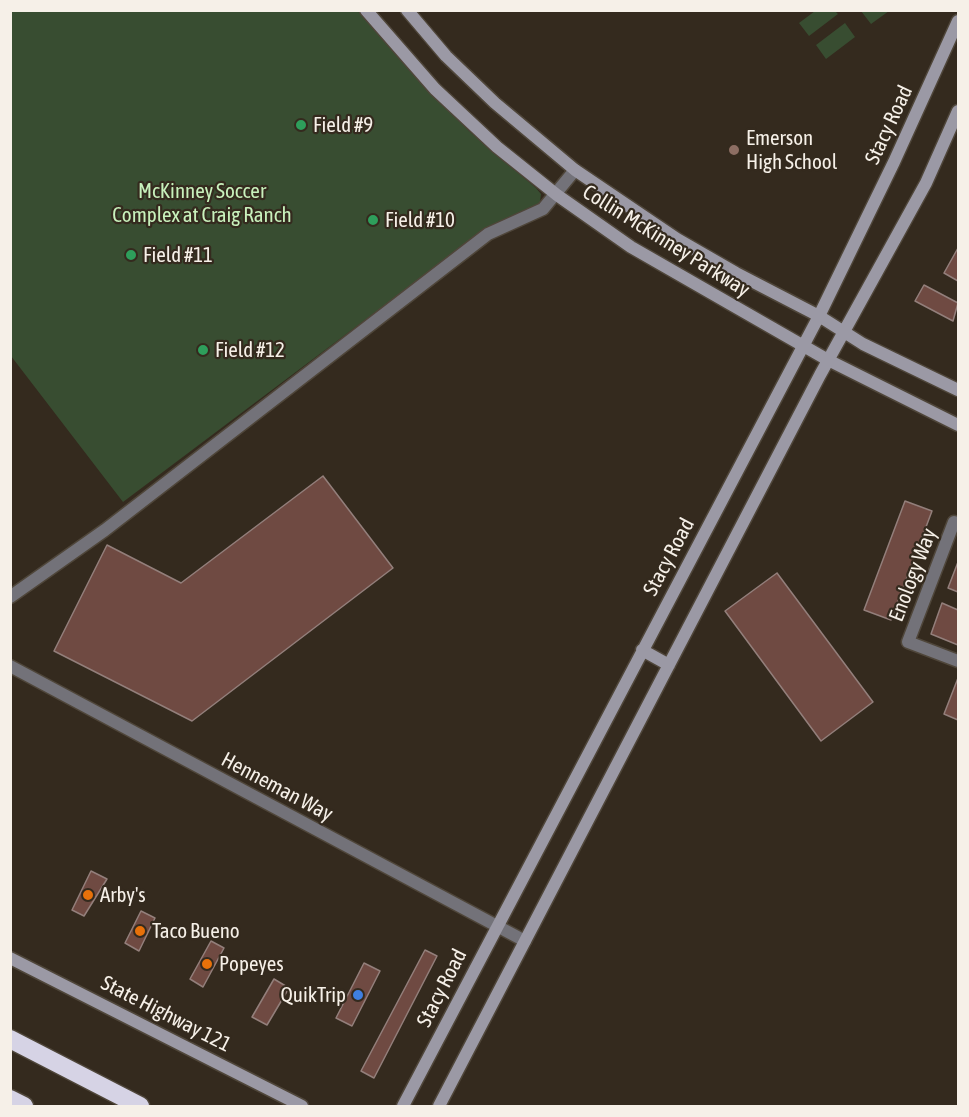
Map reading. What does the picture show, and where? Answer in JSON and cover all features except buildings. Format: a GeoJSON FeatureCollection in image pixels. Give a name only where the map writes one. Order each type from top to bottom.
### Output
{"type":"FeatureCollection","features":[{"type":"Feature","properties":{"kind":"highway"},"geometry":{"type":"LineString","coordinates":[[10,1025],[81,1076]]}},
{"type":"Feature","properties":{"kind":"highway"},"geometry":{"type":"LineString","coordinates":[[10,1039],[140,1107]]}},
{"type":"Feature","properties":{"kind":"highway"},"geometry":{"type":"LineString","coordinates":[[10,1099],[24,1107]]}},
{"type":"Feature","properties":{"kind":"main road","name":"Collin McKinney Parkway"},"geometry":{"type":"LineString","coordinates":[[366,10],[435,88],[497,147],[556,195],[668,270],[828,360],[958,425]]}},
{"type":"Feature","properties":{"kind":"main road","name":"Collin McKinney Parkway"},"geometry":{"type":"LineString","coordinates":[[407,10],[454,64],[574,170],[677,239],[819,316],[844,332],[958,390]]}},
{"type":"Feature","properties":{"kind":"main road","name":"Stacy Road"},"geometry":{"type":"LineString","coordinates":[[403,1107],[496,926],[819,316],[958,21]]}},
{"type":"Feature","properties":{"kind":"main road"},"geometry":{"type":"LineString","coordinates":[[439,1107],[828,360],[926,183],[958,111]]}},
{"type":"Feature","properties":{"kind":"main road"},"geometry":{"type":"LineString","coordinates":[[642,650],[669,665]]}},
{"type":"Feature","properties":{"kind":"main road","name":"State Highway 121"},"geometry":{"type":"LineString","coordinates":[[10,958],[302,1107]]}},
{"type":"Feature","properties":{"kind":"street"},"geometry":{"type":"LineString","coordinates":[[10,597],[150,496],[488,234],[543,209],[574,170]]}},
{"type":"Feature","properties":{"kind":"street","name":"Enology Way"},"geometry":{"type":"LineString","coordinates":[[956,522],[908,642],[958,661]]}},
{"type":"Feature","properties":{"kind":"street","name":"Henneman Way"},"geometry":{"type":"LineString","coordinates":[[10,666],[525,941]]}},
{"type":"Feature","properties":{"kind":"green space"},"geometry":{"type":"Polygon","coordinates":[[[889,10],[871,24],[861,11],[889,10]]]}},
{"type":"Feature","properties":{"kind":"green space","name":"McKinney Soccer Complex at Craig Ranch"},"geometry":{"type":"Polygon","coordinates":[[[11,11],[358,11],[413,74],[469,131],[536,188],[541,194],[540,202],[537,208],[486,229],[123,502],[11,356],[11,11]]]}},
{"type":"Feature","properties":{"kind":"green space"},"geometry":{"type":"Polygon","coordinates":[[[815,11],[835,11],[838,14],[809,36],[799,23],[815,11]]]}},
{"type":"Feature","properties":{"kind":"green space"},"geometry":{"type":"Polygon","coordinates":[[[845,23],[855,37],[826,59],[816,45],[845,23]]]}},
{"type":"Feature","properties":{"kind":"place","name":"Field #9"},"geometry":{"type":"Point","coordinates":[301,125]}},
{"type":"Feature","properties":{"kind":"place","name":"Emerson High School"},"geometry":{"type":"Point","coordinates":[734,150]}},
{"type":"Feature","properties":{"kind":"place","name":"Field #10"},"geometry":{"type":"Point","coordinates":[373,220]}},
{"type":"Feature","properties":{"kind":"place","name":"Field #11"},"geometry":{"type":"Point","coordinates":[131,255]}},
{"type":"Feature","properties":{"kind":"place","name":"Field #12"},"geometry":{"type":"Point","coordinates":[203,350]}},
{"type":"Feature","properties":{"kind":"place","name":"Arby's"},"geometry":{"type":"Point","coordinates":[88,895]}},
{"type":"Feature","properties":{"kind":"place","name":"Taco Bueno"},"geometry":{"type":"Point","coordinates":[140,931]}},
{"type":"Feature","properties":{"kind":"place","name":"Popeyes"},"geometry":{"type":"Point","coordinates":[207,964]}},
{"type":"Feature","properties":{"kind":"place","name":"QuikTrip"},"geometry":{"type":"Point","coordinates":[358,995]}}]}
